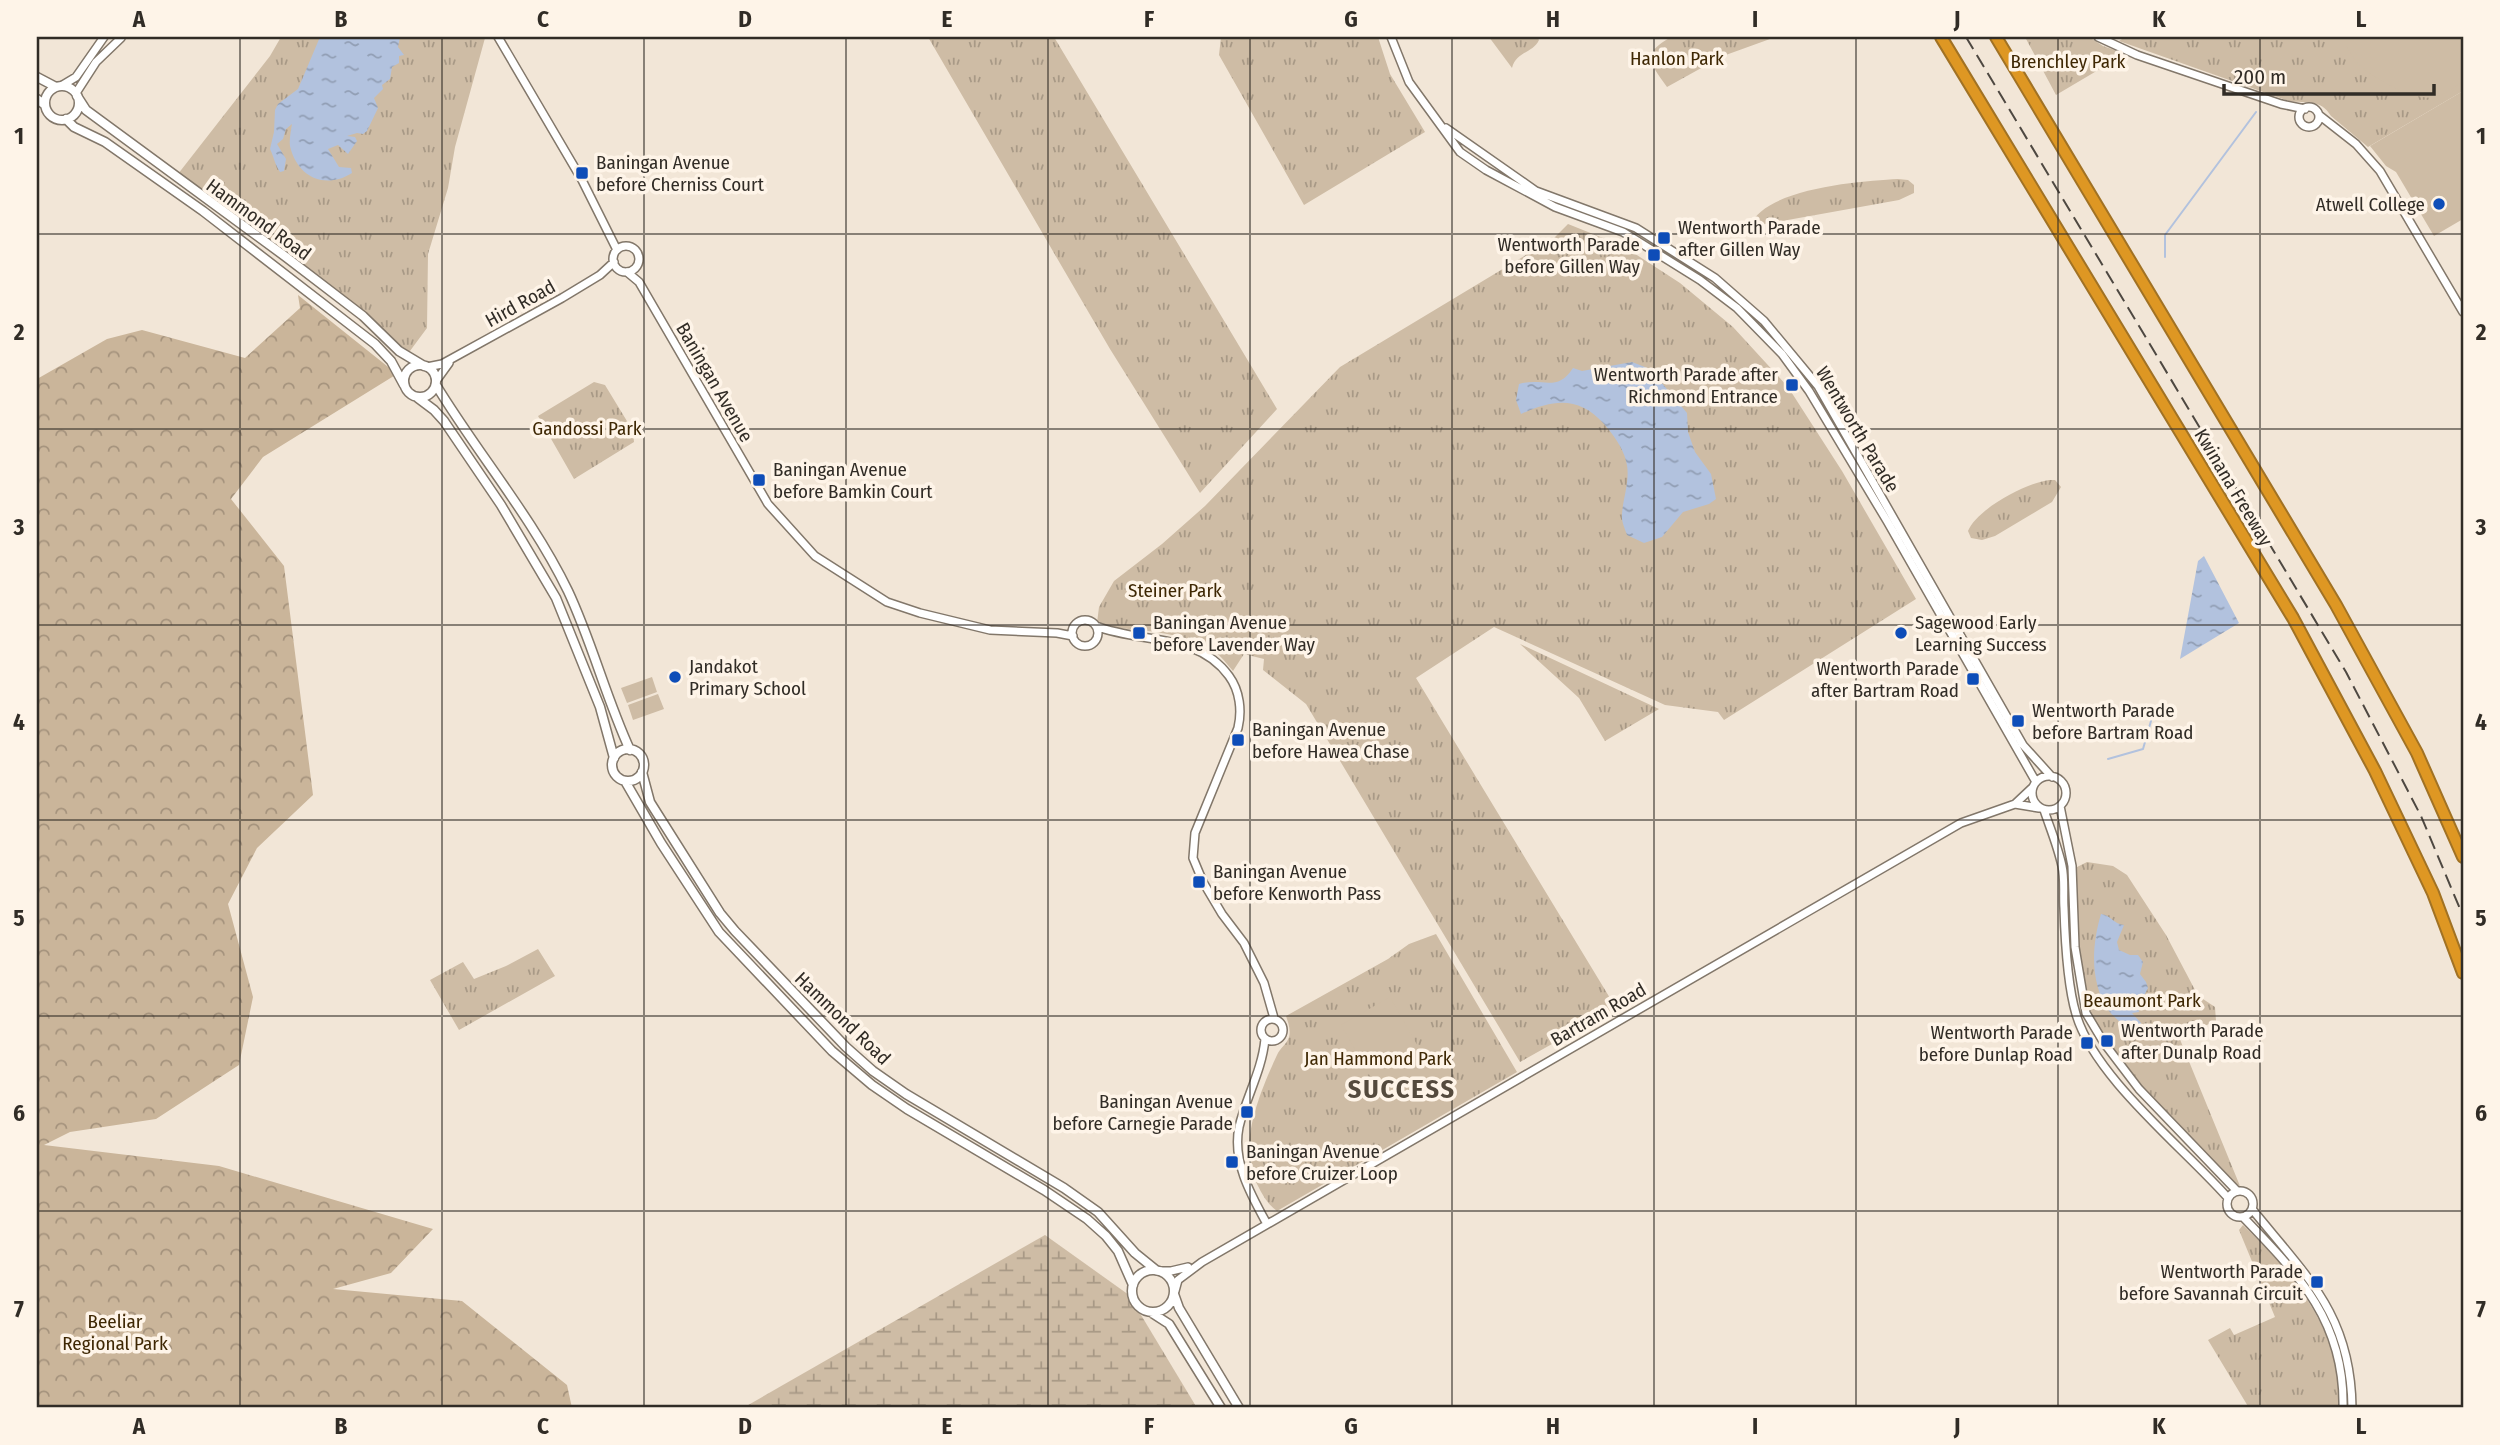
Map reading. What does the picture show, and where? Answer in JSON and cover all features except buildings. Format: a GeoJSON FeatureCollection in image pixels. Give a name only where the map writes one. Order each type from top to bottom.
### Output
{"type":"FeatureCollection","features":[{"type":"Feature","properties":{"kind":"highway","name":"Kwinana Freeway"},"geometry":{"type":"LineString","coordinates":[[1941,37],[2293,618],[2375,771],[2432,893],[2463,973]]}},
{"type":"Feature","properties":{"kind":"highway","name":"Kwinana Freeway"},"geometry":{"type":"LineString","coordinates":[[1996,37],[2367,658],[2417,753],[2463,857]]}},
{"type":"Feature","properties":{"kind":"main road"},"geometry":{"type":"LineString","coordinates":[[37,77],[59,87],[72,89],[79,102],[75,113],[65,119],[52,117],[46,105],[37,99]]}},
{"type":"Feature","properties":{"kind":"main road"},"geometry":{"type":"LineString","coordinates":[[46,105],[48,94],[59,87]]}},
{"type":"Feature","properties":{"kind":"main road","name":"Hammond Road"},"geometry":{"type":"LineString","coordinates":[[76,95],[86,110],[363,316],[400,351],[426,366]]}},
{"type":"Feature","properties":{"kind":"main road","name":"Hammond Road"},"geometry":{"type":"LineString","coordinates":[[65,119],[74,127],[105,142],[183,197],[365,335],[391,361],[404,385]]}},
{"type":"Feature","properties":{"kind":"main road"},"geometry":{"type":"LineString","coordinates":[[614,758],[621,751],[636,752],[643,760],[642,772],[635,779],[625,781],[613,770],[614,758],[600,707],[556,598],[501,505],[444,421],[418,398],[409,394],[404,385],[408,370],[419,365],[426,366],[433,372],[447,405],[526,519],[563,583],[630,750]]}},
{"type":"Feature","properties":{"kind":"main road"},"geometry":{"type":"LineString","coordinates":[[418,398],[431,393],[436,383]]}},
{"type":"Feature","properties":{"kind":"main road","name":"Hammond Road"},"geometry":{"type":"LineString","coordinates":[[642,772],[650,802],[720,913],[846,1047],[873,1072],[906,1094],[1063,1188],[1098,1212],[1135,1253],[1157,1270]]}},
{"type":"Feature","properties":{"kind":"main road","name":"Hammond Road"},"geometry":{"type":"LineString","coordinates":[[625,781],[661,844],[719,932],[832,1051],[872,1085],[907,1109],[1053,1195],[1087,1219],[1118,1251],[1133,1285]]}},
{"type":"Feature","properties":{"kind":"main road"},"geometry":{"type":"LineString","coordinates":[[1222,1408],[1169,1324],[1137,1306],[1132,1292],[1133,1285],[1145,1272],[1157,1270],[1169,1277],[1179,1308],[1239,1408]]}},
{"type":"Feature","properties":{"kind":"main road"},"geometry":{"type":"LineString","coordinates":[[1150,1312],[1164,1309],[1170,1304],[1174,1292]]}},
{"type":"Feature","properties":{"kind":"street"},"geometry":{"type":"LineString","coordinates":[[59,87],[76,77],[104,37]]}},
{"type":"Feature","properties":{"kind":"street"},"geometry":{"type":"LineString","coordinates":[[76,95],[96,62],[120,37]]}},
{"type":"Feature","properties":{"kind":"street"},"geometry":{"type":"LineString","coordinates":[[498,37],[612,236],[621,248],[636,251],[639,258],[637,266],[623,271],[614,262],[621,248]]}},
{"type":"Feature","properties":{"kind":"street","name":"Wentworth Parade"},"geometry":{"type":"LineString","coordinates":[[1391,37],[1409,82],[1460,152],[1486,170],[1555,207],[1623,232],[1709,286],[1737,308],[1782,354],[1809,391],[1887,521],[2034,784],[2032,798],[2042,809],[2062,867],[2066,949],[2075,1013],[2081,1028],[2095,1053],[2127,1095],[2228,1198],[2229,1212],[2234,1216],[2244,1217],[2310,1291],[2331,1334],[2340,1364],[2343,1408]]}},
{"type":"Feature","properties":{"kind":"street"},"geometry":{"type":"LineString","coordinates":[[2098,37],[2137,55],[2281,104],[2313,108],[2362,150],[2380,171],[2463,312]]}},
{"type":"Feature","properties":{"kind":"street"},"geometry":{"type":"LineString","coordinates":[[2281,104],[2306,126],[2316,124],[2339,130]]}},
{"type":"Feature","properties":{"kind":"street"},"geometry":{"type":"LineString","coordinates":[[2300,119],[2305,109]]}},
{"type":"Feature","properties":{"kind":"street"},"geometry":{"type":"LineString","coordinates":[[2316,124],[2319,115]]}},
{"type":"Feature","properties":{"kind":"street","name":"Wentworth Parade"},"geometry":{"type":"LineString","coordinates":[[1440,123],[1536,191],[1636,228],[1715,278],[1764,321],[1818,386],[2023,745],[2052,777],[2060,780],[2066,791],[2060,806],[2072,866],[2075,947],[2086,1013],[2104,1043],[2139,1089],[2238,1191],[2244,1191],[2251,1197],[2252,1209],[2305,1271],[2339,1330],[2348,1359],[2352,1408]]}},
{"type":"Feature","properties":{"kind":"street","name":"Hird Road"},"geometry":{"type":"LineString","coordinates":[[426,366],[437,366],[454,357],[600,275],[614,262]]}},
{"type":"Feature","properties":{"kind":"street","name":"Baningan Avenue"},"geometry":{"type":"LineString","coordinates":[[637,266],[639,282],[768,504],[815,556],[887,602],[920,613],[990,630],[1073,632]]}},
{"type":"Feature","properties":{"kind":"street","name":"Hird Road"},"geometry":{"type":"LineString","coordinates":[[600,275],[623,271]]}},
{"type":"Feature","properties":{"kind":"street","name":"Baningan Avenue"},"geometry":{"type":"LineString","coordinates":[[623,271],[639,282]]}},
{"type":"Feature","properties":{"kind":"street","name":"Hird Road"},"geometry":{"type":"LineString","coordinates":[[436,383],[454,357]]}},
{"type":"Feature","properties":{"kind":"street"},"geometry":{"type":"LineString","coordinates":[[1116,634],[1082,645],[1073,632],[1084,620],[1116,634],[1169,640],[1207,654],[1224,670],[1236,689],[1240,711],[1238,728],[1195,833],[1193,858],[1216,904],[1244,943],[1264,983],[1274,1018],[1283,1025],[1283,1031],[1264,1056]]}},
{"type":"Feature","properties":{"kind":"street"},"geometry":{"type":"LineString","coordinates":[[1095,641],[1098,633],[1096,626]]}},
{"type":"Feature","properties":{"kind":"street"},"geometry":{"type":"LineString","coordinates":[[2034,784],[2046,776],[2052,777]]}},
{"type":"Feature","properties":{"kind":"street","name":"Bartram Road"},"geometry":{"type":"LineString","coordinates":[[1174,1292],[1178,1280],[1202,1262],[1961,823],[2015,804],[2034,784]]}},
{"type":"Feature","properties":{"kind":"street","name":"Bartram Road"},"geometry":{"type":"LineString","coordinates":[[2015,804],[2042,809]]}},
{"type":"Feature","properties":{"kind":"street"},"geometry":{"type":"LineString","coordinates":[[2042,809],[2055,809],[2060,806]]}},
{"type":"Feature","properties":{"kind":"street"},"geometry":{"type":"LineString","coordinates":[[1268,1004],[1260,1030],[1265,1039],[1264,1056],[1239,1128],[1238,1145],[1247,1188],[1268,1224]]}},
{"type":"Feature","properties":{"kind":"street"},"geometry":{"type":"LineString","coordinates":[[1264,1021],[1274,1018]]}},
{"type":"Feature","properties":{"kind":"street"},"geometry":{"type":"LineString","coordinates":[[1265,1039],[1276,1041]]}},
{"type":"Feature","properties":{"kind":"street"},"geometry":{"type":"LineString","coordinates":[[2228,1198],[2238,1191]]}},
{"type":"Feature","properties":{"kind":"street"},"geometry":{"type":"LineString","coordinates":[[2244,1217],[2252,1209]]}},
{"type":"Feature","properties":{"kind":"street","name":"Bartram Road"},"geometry":{"type":"LineString","coordinates":[[1157,1270],[1183,1269],[1202,1262]]}},
{"type":"Feature","properties":{"kind":"green space"},"geometry":{"type":"Polygon","coordinates":[[[281,37],[485,38],[455,147],[448,188],[428,254],[427,328],[407,355],[178,174],[270,56],[281,37]]]}},
{"type":"Feature","properties":{"kind":"green space"},"geometry":{"type":"Polygon","coordinates":[[[928,37],[1054,37],[1277,409],[1200,493],[1110,349],[928,37]]]}},
{"type":"Feature","properties":{"kind":"green space"},"geometry":{"type":"Polygon","coordinates":[[[1221,37],[1378,37],[1390,74],[1425,132],[1304,205],[1219,55],[1221,37]]]}},
{"type":"Feature","properties":{"kind":"green space"},"geometry":{"type":"Polygon","coordinates":[[[1489,37],[1537,37],[1539,40],[1533,48],[1517,59],[1512,68],[1489,37]]]}},
{"type":"Feature","properties":{"kind":"green space","name":"Hanlon Park"},"geometry":{"type":"Polygon","coordinates":[[[1671,37],[1770,39],[1723,56],[1667,87],[1652,65],[1651,59],[1655,48],[1671,37]]]}},
{"type":"Feature","properties":{"kind":"green space","name":"Brenchley Park"},"geometry":{"type":"Polygon","coordinates":[[[2025,37],[2089,37],[2103,46],[2123,53],[2126,58],[2105,66],[2056,95],[2025,37]]]}},
{"type":"Feature","properties":{"kind":"green space"},"geometry":{"type":"Polygon","coordinates":[[[2125,37],[2463,37],[2463,91],[2368,147],[2318,104],[2289,101],[2119,41],[2125,37]]]}},
{"type":"Feature","properties":{"kind":"green space"},"geometry":{"type":"Polygon","coordinates":[[[2342,37],[2463,37],[2463,81],[2434,97],[2426,98],[2404,92],[2362,67],[2342,37]]]}},
{"type":"Feature","properties":{"kind":"green space","name":"Atwell College"},"geometry":{"type":"Polygon","coordinates":[[[2463,91],[2463,219],[2434,236],[2396,172],[2386,166],[2370,146],[2463,91]]]}},
{"type":"Feature","properties":{"kind":"green space"},"geometry":{"type":"Polygon","coordinates":[[[1908,180],[1914,185],[1914,193],[1899,200],[1765,224],[1753,229],[1750,226],[1759,213],[1794,195],[1839,185],[1908,180]]]}},
{"type":"Feature","properties":{"kind":"green space","name":"Steiner Park"},"geometry":{"type":"Polygon","coordinates":[[[1568,224],[1623,246],[1680,283],[1733,327],[1788,387],[1842,471],[1916,599],[1724,720],[1718,712],[1665,705],[1494,627],[1416,678],[1616,1008],[1520,1062],[1306,704],[1263,670],[1264,659],[1244,654],[1233,671],[1214,651],[1188,639],[1103,627],[1097,623],[1099,607],[1114,581],[1205,506],[1340,367],[1554,238],[1568,224]]]}},
{"type":"Feature","properties":{"kind":"green space","name":"Beeliar Regional Park"},"geometry":{"type":"Polygon","coordinates":[[[298,295],[397,374],[263,457],[231,499],[284,566],[313,795],[257,848],[228,904],[253,997],[239,1065],[156,1119],[70,1132],[44,1145],[219,1166],[433,1229],[391,1273],[333,1289],[462,1301],[567,1385],[572,1408],[37,1408],[37,379],[107,339],[142,330],[245,358],[300,308],[298,295]]]}},
{"type":"Feature","properties":{"kind":"green space","name":"Gandossi Park"},"geometry":{"type":"Polygon","coordinates":[[[594,382],[605,385],[633,431],[634,442],[574,479],[538,416],[594,382]]]}},
{"type":"Feature","properties":{"kind":"green space"},"geometry":{"type":"Polygon","coordinates":[[[2055,480],[2061,487],[2052,502],[1995,536],[1982,540],[1971,538],[1968,531],[1981,514],[2003,498],[2055,480]]]}},
{"type":"Feature","properties":{"kind":"green space"},"geometry":{"type":"Polygon","coordinates":[[[1520,644],[1659,709],[1605,741],[1579,698],[1520,644]]]}},
{"type":"Feature","properties":{"kind":"green space"},"geometry":{"type":"Polygon","coordinates":[[[652,677],[657,692],[627,703],[621,688],[652,677]]]}},
{"type":"Feature","properties":{"kind":"green space"},"geometry":{"type":"Polygon","coordinates":[[[658,694],[664,709],[633,720],[628,705],[658,694]]]}},
{"type":"Feature","properties":{"kind":"green space","name":"Beaumont Park"},"geometry":{"type":"Polygon","coordinates":[[[2087,862],[2113,866],[2127,875],[2166,935],[2195,990],[2215,1007],[2216,1021],[2179,1037],[2240,1186],[2155,1104],[2118,1060],[2092,1016],[2079,964],[2075,872],[2077,867],[2087,862]]]}},
{"type":"Feature","properties":{"kind":"green space","name":"Jan Hammond Park"},"geometry":{"type":"Polygon","coordinates":[[[1436,934],[1517,1072],[1277,1211],[1267,1201],[1255,1180],[1249,1150],[1250,1133],[1264,1084],[1277,1055],[1289,1037],[1286,1016],[1388,959],[1409,944],[1436,934]]]}},
{"type":"Feature","properties":{"kind":"green space"},"geometry":{"type":"Polygon","coordinates":[[[538,949],[555,976],[459,1030],[430,980],[463,962],[474,979],[538,949]]]}},
{"type":"Feature","properties":{"kind":"green space"},"geometry":{"type":"Polygon","coordinates":[[[1390,997],[1437,1080],[1388,1107],[1341,1025],[1390,997]]]}},
{"type":"Feature","properties":{"kind":"green space"},"geometry":{"type":"Polygon","coordinates":[[[2243,1225],[2288,1273],[2313,1309],[2331,1349],[2337,1370],[2339,1408],[2249,1408],[2208,1340],[2230,1328],[2234,1335],[2275,1317],[2239,1230],[2243,1225]]]}},
{"type":"Feature","properties":{"kind":"green space"},"geometry":{"type":"Polygon","coordinates":[[[1045,1235],[1129,1295],[1197,1408],[743,1408],[1045,1235]]]}},
{"type":"Feature","properties":{"kind":"water"},"geometry":{"type":"Polygon","coordinates":[[[320,37],[400,37],[398,47],[404,55],[399,56],[399,63],[392,67],[390,79],[382,85],[383,89],[374,98],[378,108],[367,131],[347,136],[355,137],[357,141],[348,154],[338,145],[328,149],[339,167],[351,168],[352,173],[332,180],[314,178],[299,166],[290,146],[292,124],[277,144],[286,159],[284,171],[280,172],[278,169],[270,149],[275,110],[278,104],[298,89],[320,37]]]}},
{"type":"Feature","properties":{"kind":"water"},"geometry":{"type":"Polygon","coordinates":[[[1632,362],[1650,369],[1687,413],[1688,432],[1695,452],[1711,474],[1716,499],[1683,512],[1662,537],[1644,543],[1627,535],[1624,528],[1622,517],[1627,481],[1625,456],[1604,424],[1585,409],[1566,403],[1544,405],[1521,414],[1516,400],[1519,384],[1555,382],[1567,376],[1573,368],[1582,371],[1632,362]]]}},
{"type":"Feature","properties":{"kind":"water"},"geometry":{"type":"Polygon","coordinates":[[[2204,556],[2239,623],[2180,659],[2198,561],[2204,556]]]}},
{"type":"Feature","properties":{"kind":"water"},"geometry":{"type":"Polygon","coordinates":[[[2101,914],[2124,925],[2117,942],[2119,950],[2138,955],[2143,962],[2140,974],[2148,988],[2138,1007],[2139,1012],[2132,1013],[2141,1023],[2142,1030],[2134,1033],[2109,1011],[2098,988],[2094,950],[2101,914]]]}},
{"type":"Feature","properties":{"kind":"waterway"},"geometry":{"type":"LineString","coordinates":[[2165,257],[2165,235],[2256,112]]}},
{"type":"Feature","properties":{"kind":"waterway"},"geometry":{"type":"LineString","coordinates":[[2108,759],[2143,749],[2151,721]]}},
{"type":"Feature","properties":{"kind":"railway"},"geometry":{"type":"LineString","coordinates":[[1966,37],[2346,672],[2421,816],[2463,916]]}},
{"type":"Feature","properties":{"kind":"place","name":"Baningan Avenue before Cherniss Court"},"geometry":{"type":"Point","coordinates":[582,173]}},
{"type":"Feature","properties":{"kind":"place","name":"Atwell College"},"geometry":{"type":"Point","coordinates":[2439,204]}},
{"type":"Feature","properties":{"kind":"place","name":"Wentworth Parade after Gillen Way"},"geometry":{"type":"Point","coordinates":[1664,238]}},
{"type":"Feature","properties":{"kind":"place","name":"Wentworth Parade before Gillen Way"},"geometry":{"type":"Point","coordinates":[1654,255]}},
{"type":"Feature","properties":{"kind":"place","name":"Wentworth Parade after Richmond Entrance"},"geometry":{"type":"Point","coordinates":[1792,385]}},
{"type":"Feature","properties":{"kind":"place","name":"Baningan Avenue before Bamkin Court"},"geometry":{"type":"Point","coordinates":[759,480]}},
{"type":"Feature","properties":{"kind":"place","name":"Baningan Avenue before Lavender Way"},"geometry":{"type":"Point","coordinates":[1139,633]}},
{"type":"Feature","properties":{"kind":"place","name":"Sagewood Early Learning Success"},"geometry":{"type":"Point","coordinates":[1901,633]}},
{"type":"Feature","properties":{"kind":"place","name":"Jandakot Primary School"},"geometry":{"type":"Point","coordinates":[675,677]}},
{"type":"Feature","properties":{"kind":"place","name":"Wentworth Parade after Bartram Road"},"geometry":{"type":"Point","coordinates":[1973,679]}},
{"type":"Feature","properties":{"kind":"place","name":"Wentworth Parade before Bartram Road"},"geometry":{"type":"Point","coordinates":[2018,721]}},
{"type":"Feature","properties":{"kind":"place","name":"Baningan Avenue before Hawea Chase"},"geometry":{"type":"Point","coordinates":[1238,740]}},
{"type":"Feature","properties":{"kind":"place","name":"Baningan Avenue before Kenworth Pass"},"geometry":{"type":"Point","coordinates":[1199,882]}},
{"type":"Feature","properties":{"kind":"place","name":"Wentworth Parade after Dunalp Road"},"geometry":{"type":"Point","coordinates":[2107,1041]}},
{"type":"Feature","properties":{"kind":"place","name":"Wentworth Parade before Dunlap Road"},"geometry":{"type":"Point","coordinates":[2087,1043]}},
{"type":"Feature","properties":{"kind":"place","name":"Baningan Avenue before Carnegie Parade"},"geometry":{"type":"Point","coordinates":[1247,1112]}},
{"type":"Feature","properties":{"kind":"place","name":"Baningan Avenue before Cruizer Loop"},"geometry":{"type":"Point","coordinates":[1232,1162]}},
{"type":"Feature","properties":{"kind":"place","name":"Wentworth Parade before Savannah Circuit"},"geometry":{"type":"Point","coordinates":[2317,1282]}},
{"type":"Feature","properties":{"kind":"district","name":"SUCCESS"},"geometry":{"type":"Point","coordinates":[1402,1089]}}]}
